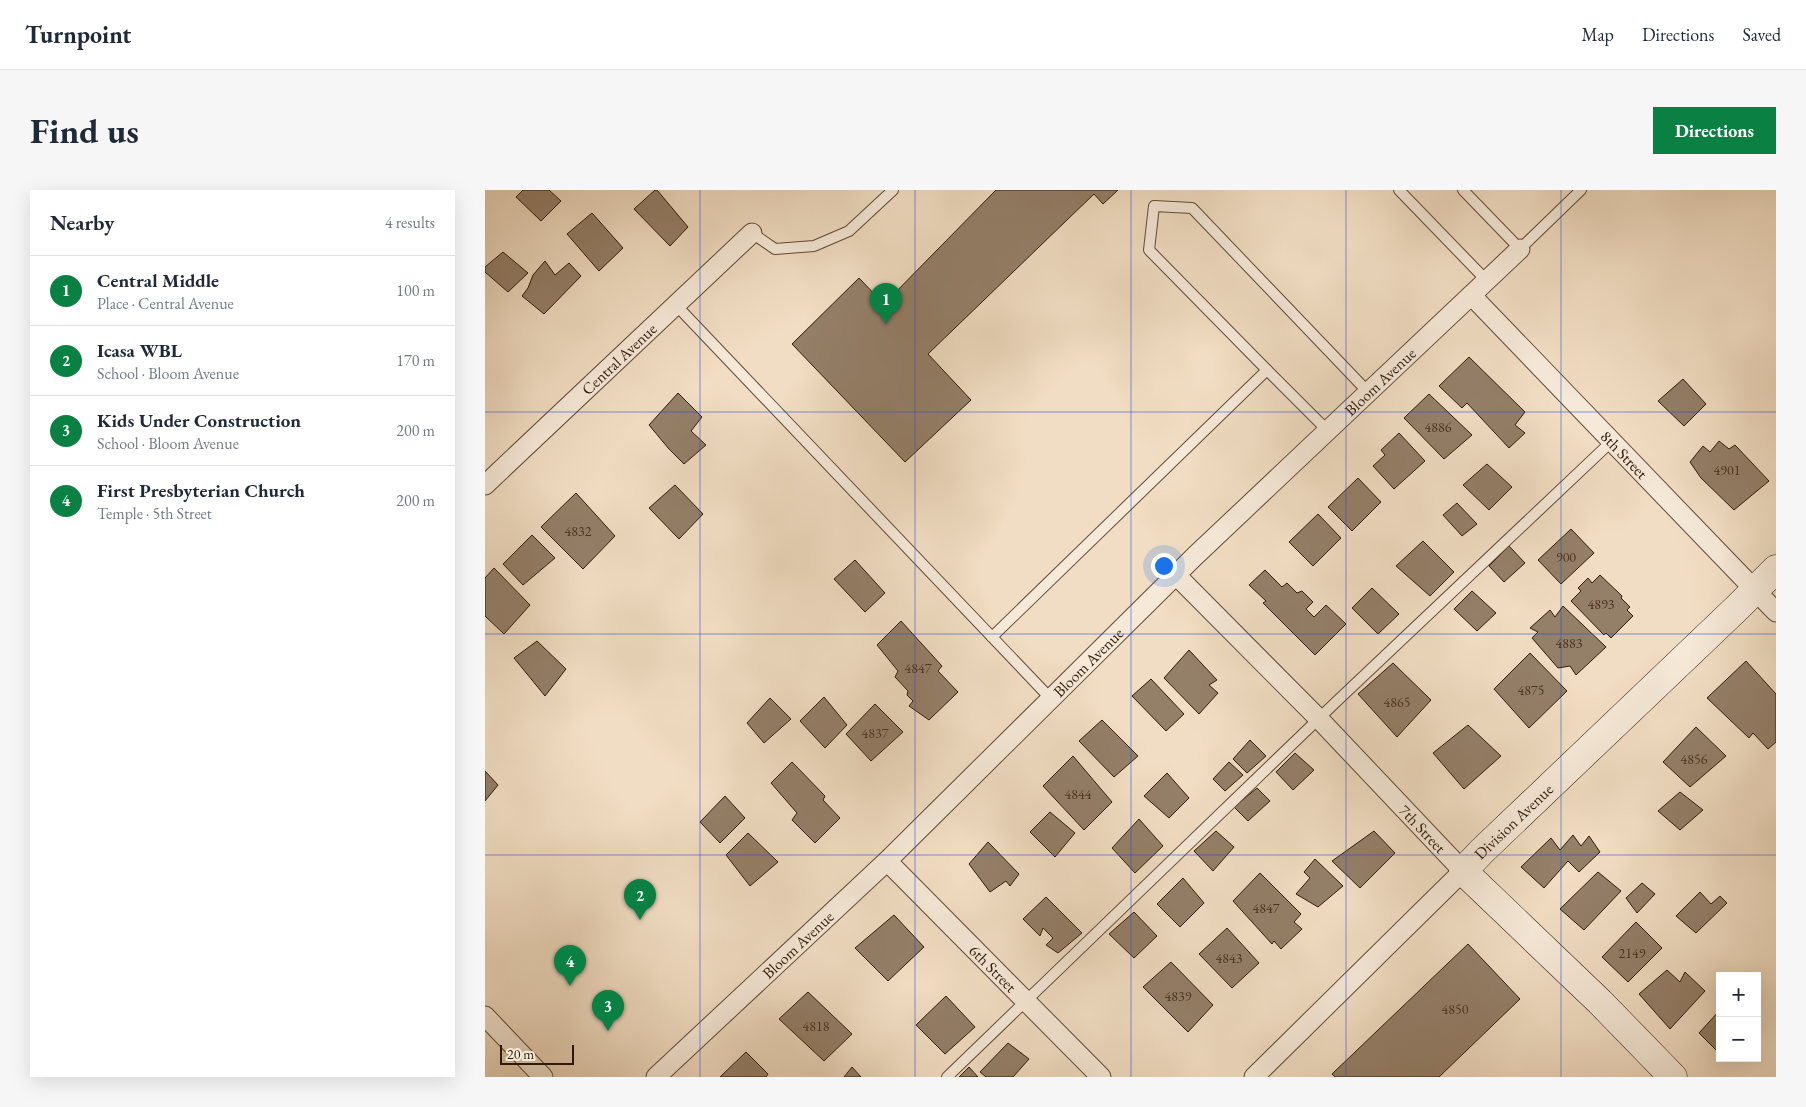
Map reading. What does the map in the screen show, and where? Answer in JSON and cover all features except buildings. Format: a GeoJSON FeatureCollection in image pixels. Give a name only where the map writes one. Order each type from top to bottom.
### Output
{"type":"FeatureCollection","features":[{"type":"Feature","properties":{"kind":"street","name":"Central Avenue"},"geometry":{"type":"LineString","coordinates":[[485,485],[752,232]]}},
{"type":"Feature","properties":{"kind":"street","name":"Bloom Avenue"},"geometry":{"type":"LineString","coordinates":[[656,1077],[887,861],[1176,575],[1520,249]]}},
{"type":"Feature","properties":{"kind":"street","name":"8th Street"},"geometry":{"type":"LineString","coordinates":[[1472,296],[1776,612]]}},
{"type":"Feature","properties":{"kind":"street","name":"Division Avenue"},"geometry":{"type":"LineString","coordinates":[[1254,1077],[1482,851],[1739,607],[1776,569]]}},
{"type":"Feature","properties":{"kind":"street","name":"7th Street"},"geometry":{"type":"LineString","coordinates":[[1176,575],[1319,719],[1463,871],[1600,1002],[1673,1077]]}},
{"type":"Feature","properties":{"kind":"street","name":"6th Street"},"geometry":{"type":"LineString","coordinates":[[887,861],[1101,1077]]}},
{"type":"Feature","properties":{"kind":"street"},"geometry":{"type":"LineString","coordinates":[[485,1016],[543,1077]]}},
{"type":"Feature","properties":{"kind":"lane"},"geometry":{"type":"LineString","coordinates":[[752,232],[775,249],[814,246],[849,231],[893,190]]}},
{"type":"Feature","properties":{"kind":"lane"},"geometry":{"type":"LineString","coordinates":[[1399,190],[1487,281]]}},
{"type":"Feature","properties":{"kind":"lane"},"geometry":{"type":"LineString","coordinates":[[1470,192],[1520,249],[1581,190]]}},
{"type":"Feature","properties":{"kind":"lane"},"geometry":{"type":"LineString","coordinates":[[1328,431],[1149,250],[1154,206],[1192,208],[1369,393]]}},
{"type":"Feature","properties":{"kind":"lane"},"geometry":{"type":"LineString","coordinates":[[676,305],[1051,699]]}},
{"type":"Feature","properties":{"kind":"lane"},"geometry":{"type":"LineString","coordinates":[[992,637],[1267,370]]}},
{"type":"Feature","properties":{"kind":"lane"},"geometry":{"type":"LineString","coordinates":[[947,1077],[1319,719],[1611,442]]}},
{"type":"Feature","properties":{"kind":"place","name":"Central Middle"},"geometry":{"type":"Point","coordinates":[886,324]}},
{"type":"Feature","properties":{"kind":"place","name":"Icasa WBL"},"geometry":{"type":"Point","coordinates":[640,920]}},
{"type":"Feature","properties":{"kind":"place","name":"First Presbyterian Church"},"geometry":{"type":"Point","coordinates":[570,986]}},
{"type":"Feature","properties":{"kind":"place","name":"Kids Under Construction"},"geometry":{"type":"Point","coordinates":[608,1031]}}]}
